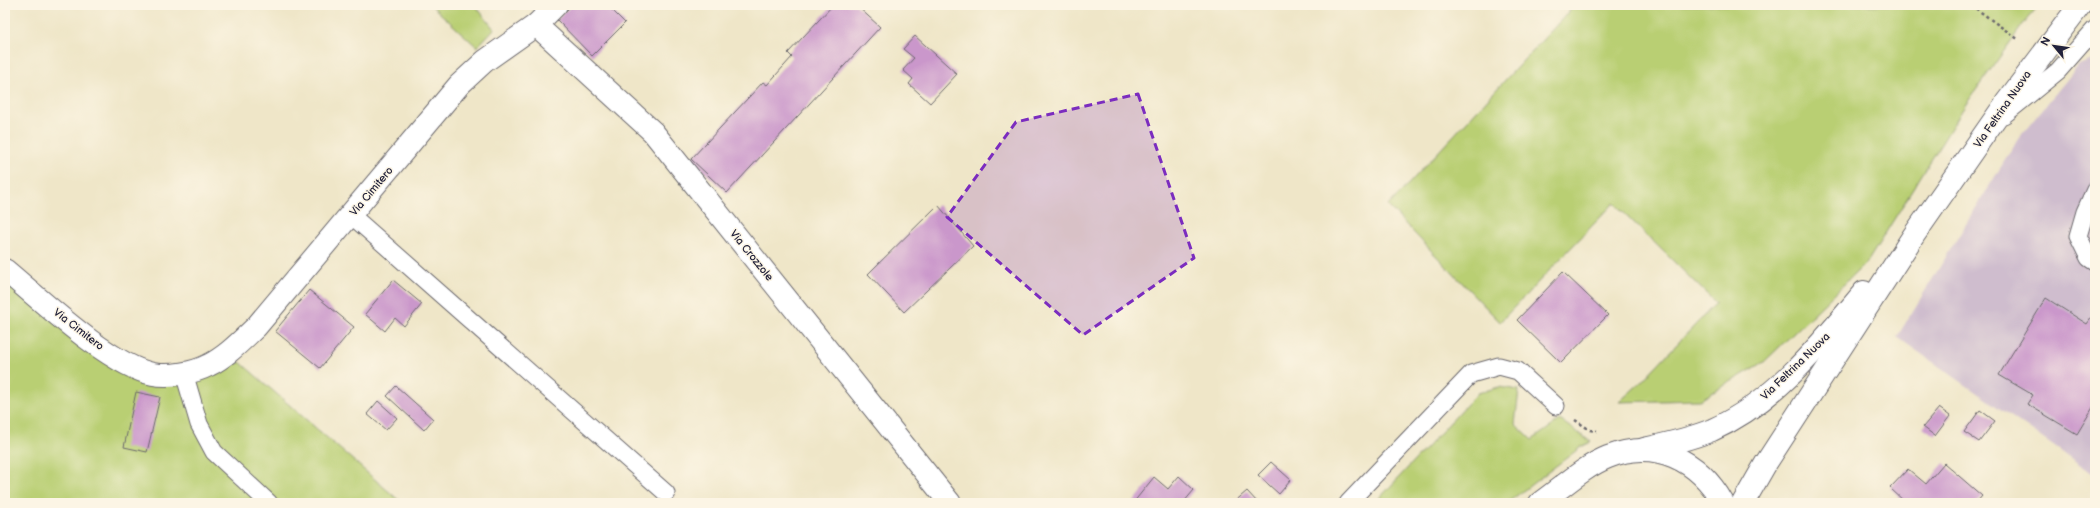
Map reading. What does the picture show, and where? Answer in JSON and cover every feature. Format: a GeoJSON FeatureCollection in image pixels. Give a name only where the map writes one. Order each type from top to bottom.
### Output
{"type":"FeatureCollection","features":[{"type":"Feature","properties":{"kind":"street","name":"Via Cimitero"},"geometry":{"type":"LineString","coordinates":[[5,270],[84,336],[124,364],[153,374],[184,373],[209,365],[235,347],[256,327],[459,85],[485,61],[536,25],[556,5]]}},
{"type":"Feature","properties":{"kind":"street","name":"Via Feltrina Nuova"},"geometry":{"type":"LineString","coordinates":[[1743,503],[1766,463],[1914,235],[2040,55],[2080,5]]}},
{"type":"Feature","properties":{"kind":"street","name":"Via Crozzole"},"geometry":{"type":"LineString","coordinates":[[536,25],[653,132],[950,503]]}},
{"type":"Feature","properties":{"kind":"street","name":"Via Feltrina Nuova"},"geometry":{"type":"LineString","coordinates":[[1644,449],[1712,430],[1740,415],[1765,397],[1800,365],[1914,235]]}},
{"type":"Feature","properties":{"kind":"street"},"geometry":{"type":"LineString","coordinates":[[1540,503],[1607,457],[1626,451],[1644,449],[1661,452],[1688,464],[1711,484],[1723,503]]}},
{"type":"Feature","properties":{"kind":"lane"},"geometry":{"type":"LineString","coordinates":[[1983,136],[2007,113],[2058,71],[2095,28]]}},
{"type":"Feature","properties":{"kind":"lane"},"geometry":{"type":"LineString","coordinates":[[2095,190],[2085,212],[2078,236],[2089,258],[2095,262]]}},
{"type":"Feature","properties":{"kind":"lane"},"geometry":{"type":"LineString","coordinates":[[351,215],[666,493]]}},
{"type":"Feature","properties":{"kind":"lane"},"geometry":{"type":"LineString","coordinates":[[1348,503],[1471,374],[1499,366],[1518,371],[1556,406]]}},
{"type":"Feature","properties":{"kind":"lane"},"geometry":{"type":"LineString","coordinates":[[184,373],[199,424],[214,452],[269,503]]}},
{"type":"Feature","properties":{"kind":"path"},"geometry":{"type":"LineString","coordinates":[[1971,5],[2040,55]]}},
{"type":"Feature","properties":{"kind":"highlighted area"},"geometry":{"type":"Polygon","coordinates":[[[1138,94],[1194,258],[1083,335],[947,217],[1016,122],[1138,94]]]}},
{"type":"Feature","properties":{"kind":"shaded area"},"geometry":{"type":"Polygon","coordinates":[[[2095,59],[2095,475],[1897,337],[2018,139],[2079,65],[2095,59]]]}},
{"type":"Feature","properties":{"kind":"green space"},"geometry":{"type":"Polygon","coordinates":[[[431,5],[475,5],[494,29],[477,47],[431,5]]]}},
{"type":"Feature","properties":{"kind":"green space"},"geometry":{"type":"Polygon","coordinates":[[[1575,5],[2039,5],[2024,23],[1966,104],[1868,261],[1764,362],[1700,400],[1619,402],[1640,383],[1716,303],[1614,203],[1500,322],[1388,206],[1575,5]]]}},
{"type":"Feature","properties":{"kind":"green space"},"geometry":{"type":"Polygon","coordinates":[[[5,268],[135,363],[207,374],[240,362],[402,503],[5,503],[5,268]]]}},
{"type":"Feature","properties":{"kind":"green space"},"geometry":{"type":"Polygon","coordinates":[[[1499,387],[1519,390],[1515,424],[1532,440],[1560,420],[1591,442],[1581,447],[1507,503],[1375,503],[1478,393],[1499,387]]]}},
{"type":"Feature","properties":{"kind":"building"},"geometry":{"type":"Polygon","coordinates":[[[572,5],[607,5],[625,23],[592,56],[557,20],[572,5]]]}},
{"type":"Feature","properties":{"kind":"building"},"geometry":{"type":"Polygon","coordinates":[[[833,5],[856,5],[880,27],[727,193],[691,159],[763,82],[767,85],[792,57],[788,53],[833,5]]]}},
{"type":"Feature","properties":{"kind":"building"},"geometry":{"type":"Polygon","coordinates":[[[915,36],[957,74],[930,103],[909,84],[913,79],[903,70],[914,58],[903,49],[915,36]]]}},
{"type":"Feature","properties":{"kind":"building"},"geometry":{"type":"Polygon","coordinates":[[[938,205],[973,246],[904,312],[868,274],[938,205]]]}},
{"type":"Feature","properties":{"kind":"building"},"geometry":{"type":"Polygon","coordinates":[[[1563,272],[1608,315],[1561,363],[1517,320],[1563,272]]]}},
{"type":"Feature","properties":{"kind":"building"},"geometry":{"type":"Polygon","coordinates":[[[393,280],[422,304],[404,326],[395,318],[385,331],[365,314],[393,280]]]}},
{"type":"Feature","properties":{"kind":"building"},"geometry":{"type":"Polygon","coordinates":[[[309,290],[354,327],[320,368],[275,331],[309,290]]]}},
{"type":"Feature","properties":{"kind":"building"},"geometry":{"type":"Polygon","coordinates":[[[2046,298],[2087,324],[2092,317],[2095,319],[2095,404],[2077,434],[2027,404],[2033,395],[1999,375],[2046,298]]]}},
{"type":"Feature","properties":{"kind":"building"},"geometry":{"type":"Polygon","coordinates":[[[396,386],[433,419],[424,430],[387,396],[396,386]]]}},
{"type":"Feature","properties":{"kind":"building"},"geometry":{"type":"Polygon","coordinates":[[[136,392],[160,397],[147,452],[124,447],[136,392]]]}},
{"type":"Feature","properties":{"kind":"building"},"geometry":{"type":"Polygon","coordinates":[[[378,401],[397,418],[386,430],[367,414],[378,401]]]}},
{"type":"Feature","properties":{"kind":"building"},"geometry":{"type":"Polygon","coordinates":[[[1939,408],[1950,416],[1935,436],[1923,427],[1939,408]]]}},
{"type":"Feature","properties":{"kind":"building"},"geometry":{"type":"Polygon","coordinates":[[[1980,410],[1995,421],[1979,442],[1964,432],[1980,410]]]}},
{"type":"Feature","properties":{"kind":"building"},"geometry":{"type":"Polygon","coordinates":[[[1271,462],[1291,480],[1279,494],[1258,475],[1271,462]]]}},
{"type":"Feature","properties":{"kind":"building"},"geometry":{"type":"Polygon","coordinates":[[[1944,463],[1982,496],[1976,503],[1906,503],[1890,488],[1908,469],[1926,484],[1944,463]]]}},
{"type":"Feature","properties":{"kind":"building"},"geometry":{"type":"Polygon","coordinates":[[[1179,476],[1194,490],[1183,503],[1133,503],[1154,477],[1168,489],[1179,476]]]}},
{"type":"Feature","properties":{"kind":"building"},"geometry":{"type":"Polygon","coordinates":[[[1247,491],[1258,503],[1233,503],[1247,491]]]}}]}
